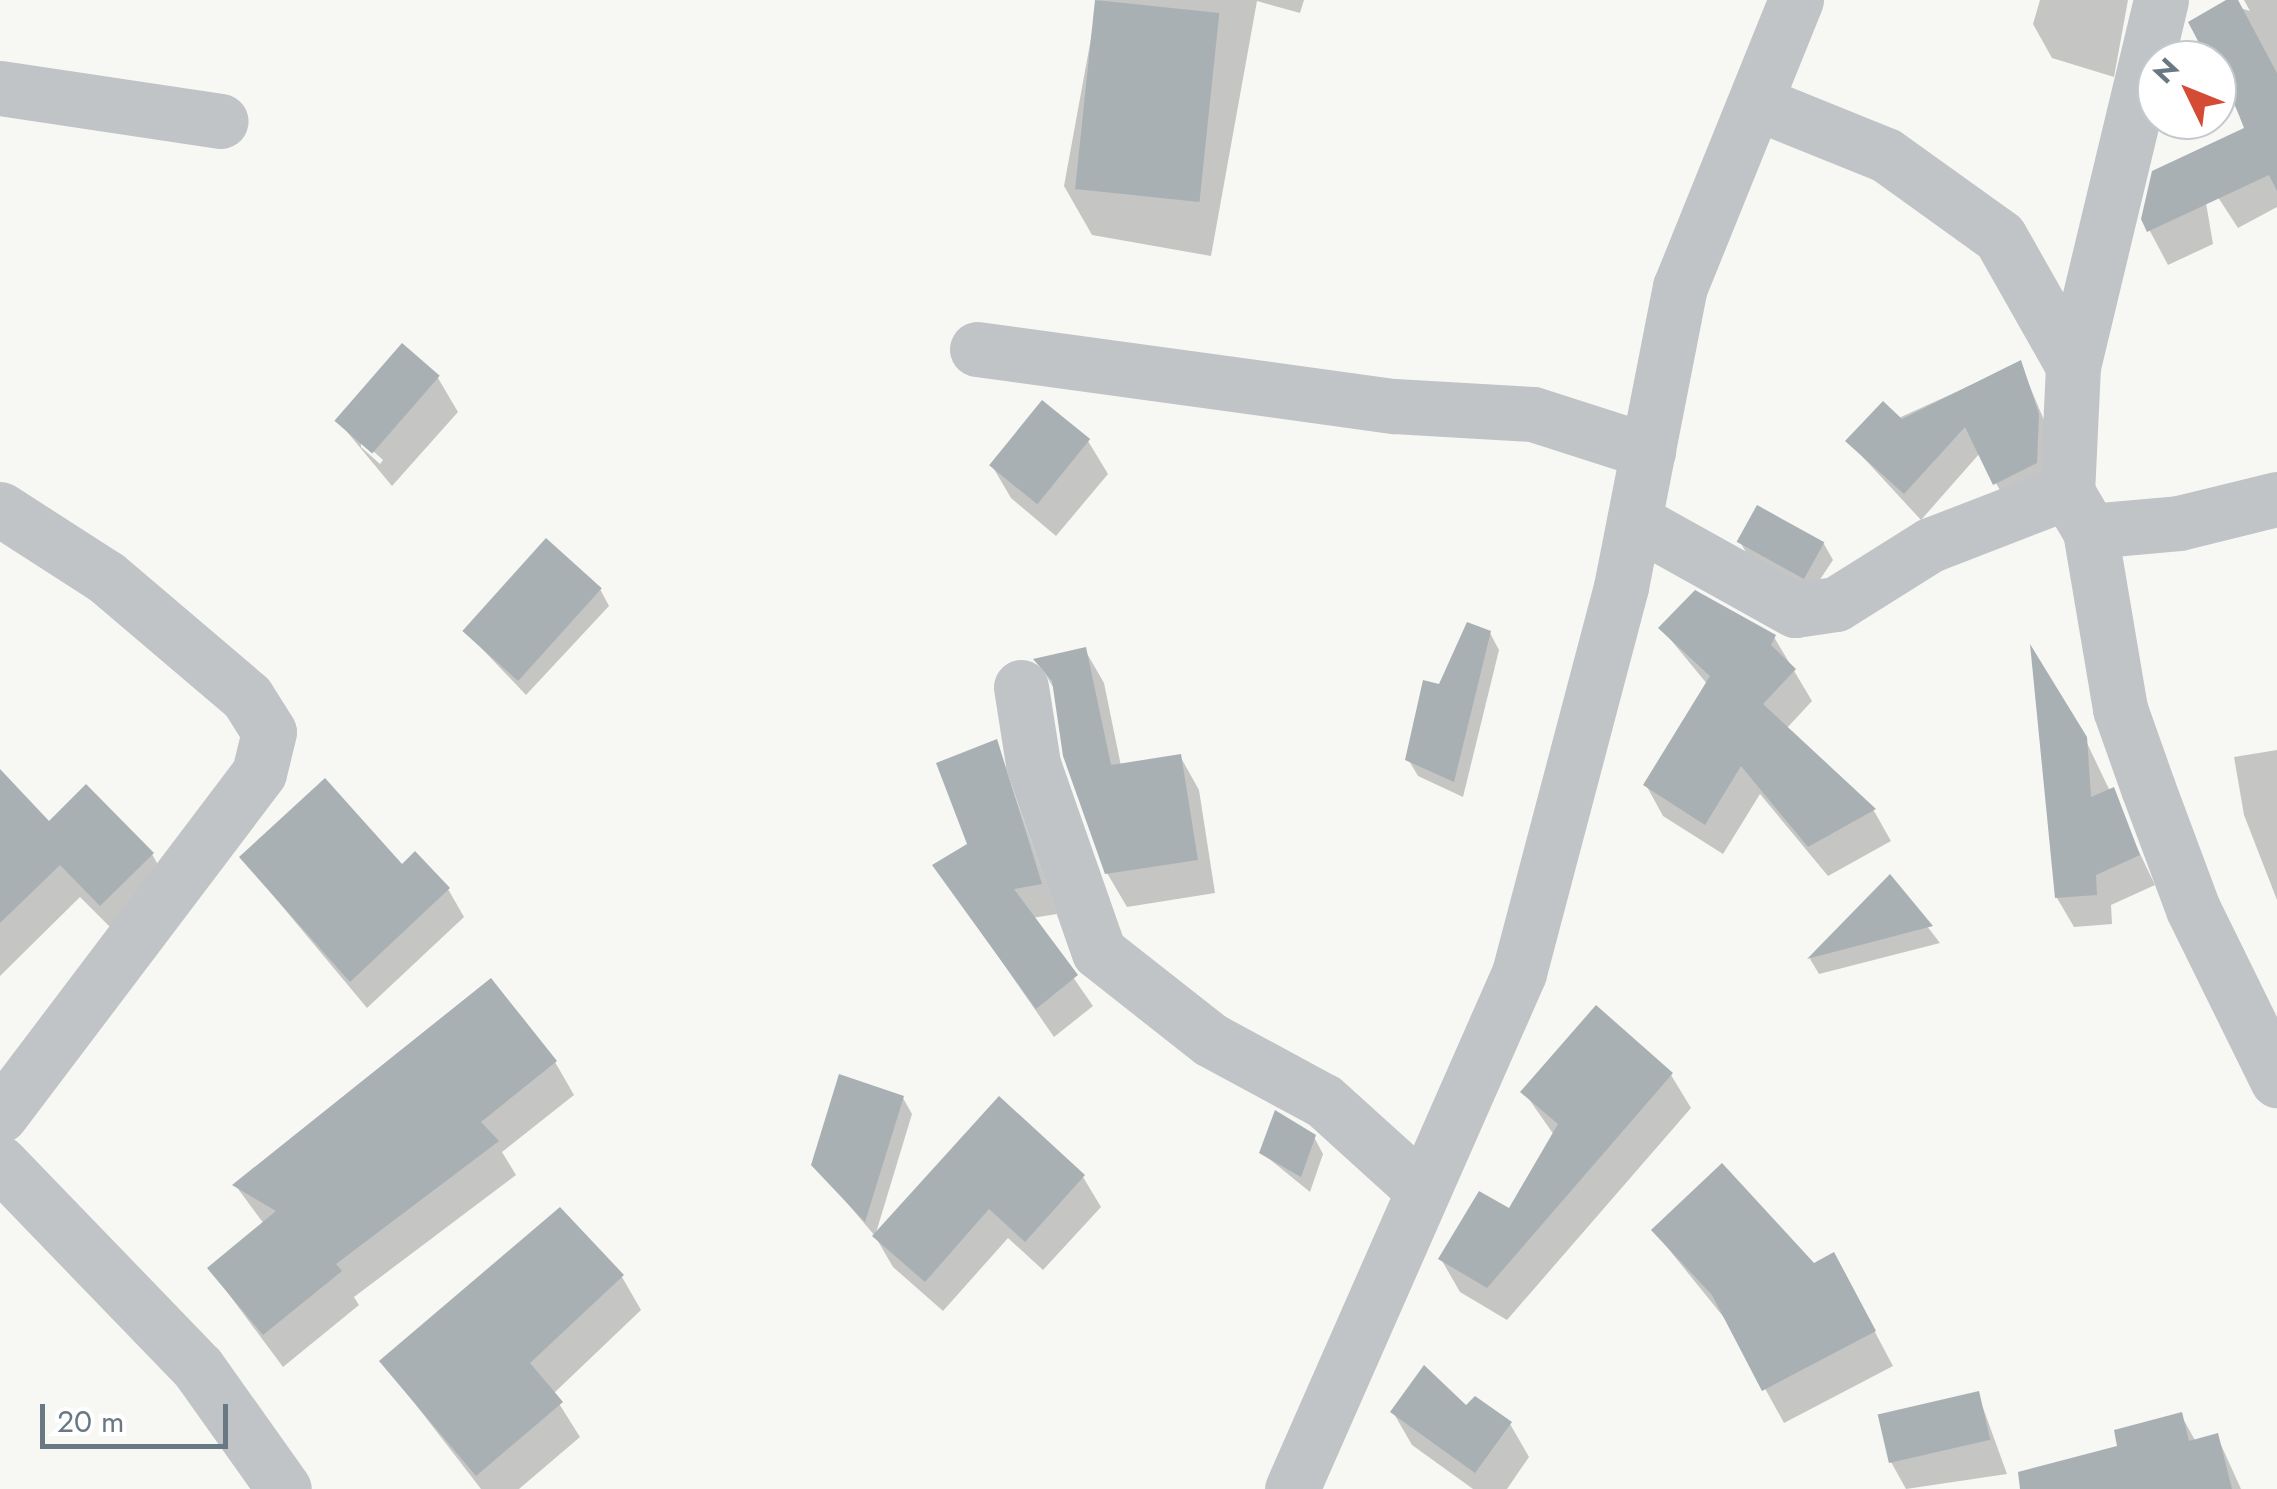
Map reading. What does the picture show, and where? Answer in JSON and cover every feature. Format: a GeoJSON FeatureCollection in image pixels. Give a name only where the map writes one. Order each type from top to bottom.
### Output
{"type":"FeatureCollection","features":[{"type":"Feature","properties":{"kind":"street"},"geometry":{"type":"LineString","coordinates":[[1292,1489],[1518,973],[1635,521],[1680,286],[1758,104],[1796,0]]}},
{"type":"Feature","properties":{"kind":"street"},"geometry":{"type":"LineString","coordinates":[[2161,0],[2073,366],[2078,511],[2120,708],[2193,909],[2277,1080]]}},
{"type":"Feature","properties":{"kind":"street"},"geometry":{"type":"LineString","coordinates":[[0,88],[221,121]]}},
{"type":"Feature","properties":{"kind":"street"},"geometry":{"type":"LineString","coordinates":[[1758,104],[1886,155],[2000,237],[2073,366]]}},
{"type":"Feature","properties":{"kind":"street"},"geometry":{"type":"LineString","coordinates":[[977,349],[1394,406],[1532,414],[1648,451]]}},
{"type":"Feature","properties":{"kind":"street"},"geometry":{"type":"LineString","coordinates":[[1635,521],[1795,610],[1836,604],[1930,545],[2078,511],[2179,523],[2277,499]]}},
{"type":"Feature","properties":{"kind":"street"},"geometry":{"type":"LineString","coordinates":[[0,508],[106,577],[247,697],[270,732],[258,772],[0,1115]]}},
{"type":"Feature","properties":{"kind":"street"},"geometry":{"type":"LineString","coordinates":[[1022,687],[1033,764],[1099,952],[1210,1040],[1324,1102],[1421,1189]]}},
{"type":"Feature","properties":{"kind":"street"},"geometry":{"type":"LineString","coordinates":[[0,1163],[198,1368],[284,1489]]}},
{"type":"Feature","properties":{"kind":"building"},"geometry":{"type":"Polygon","coordinates":[[[1095,0],[1219,13],[1199,202],[1075,189],[1095,0]]]}},
{"type":"Feature","properties":{"kind":"building"},"geometry":{"type":"Polygon","coordinates":[[[2226,0],[2238,0],[2277,73],[2277,191],[2269,175],[2147,232],[2141,219],[2152,171],[2218,140],[2237,140],[2237,131],[2244,128],[2237,110],[2237,40],[2197,40],[2188,22],[2226,0]]]}},
{"type":"Feature","properties":{"kind":"building"},"geometry":{"type":"Polygon","coordinates":[[[402,343],[440,376],[372,454],[334,421],[402,343]]]}},
{"type":"Feature","properties":{"kind":"building"},"geometry":{"type":"Polygon","coordinates":[[[2021,360],[2039,414],[2037,463],[1993,485],[1965,427],[1904,494],[1845,441],[1883,401],[1902,419],[2021,360]]]}},
{"type":"Feature","properties":{"kind":"building"},"geometry":{"type":"Polygon","coordinates":[[[1042,400],[1090,439],[1037,504],[989,465],[1042,400]]]}},
{"type":"Feature","properties":{"kind":"building"},"geometry":{"type":"Polygon","coordinates":[[[1757,505],[1824,542],[1804,579],[1737,542],[1757,505]]]}},
{"type":"Feature","properties":{"kind":"building"},"geometry":{"type":"Polygon","coordinates":[[[546,538],[602,588],[518,681],[462,631],[546,538]]]}},
{"type":"Feature","properties":{"kind":"building"},"geometry":{"type":"Polygon","coordinates":[[[1695,590],[1776,635],[1771,645],[1796,669],[1763,704],[1876,809],[1808,847],[1741,766],[1705,825],[1643,785],[1710,676],[1658,628],[1695,590]]]}},
{"type":"Feature","properties":{"kind":"building"},"geometry":{"type":"Polygon","coordinates":[[[1467,622],[1491,631],[1454,782],[1405,760],[1423,680],[1439,684],[1467,622]]]}},
{"type":"Feature","properties":{"kind":"building"},"geometry":{"type":"Polygon","coordinates":[[[2030,644],[2087,737],[2091,797],[2114,787],[2140,855],[2096,875],[2097,895],[2055,898],[2030,644]]]}},
{"type":"Feature","properties":{"kind":"building"},"geometry":{"type":"Polygon","coordinates":[[[1086,647],[1111,765],[1181,754],[1198,860],[1105,874],[1063,756],[1052,681],[1033,659],[1086,647]]]}},
{"type":"Feature","properties":{"kind":"building"},"geometry":{"type":"Polygon","coordinates":[[[997,739],[1042,884],[1014,889],[1078,975],[1036,1009],[932,865],[967,844],[936,763],[997,739]]]}},
{"type":"Feature","properties":{"kind":"building"},"geometry":{"type":"Polygon","coordinates":[[[0,769],[49,821],[86,784],[154,853],[100,906],[60,865],[0,923],[0,769]]]}},
{"type":"Feature","properties":{"kind":"building"},"geometry":{"type":"Polygon","coordinates":[[[325,778],[402,864],[415,851],[450,888],[350,982],[239,857],[325,778]]]}},
{"type":"Feature","properties":{"kind":"building"},"geometry":{"type":"Polygon","coordinates":[[[1890,874],[1933,926],[1807,959],[1890,874]]]}},
{"type":"Feature","properties":{"kind":"building"},"geometry":{"type":"Polygon","coordinates":[[[491,978],[557,1061],[481,1122],[499,1141],[336,1264],[342,1271],[263,1335],[207,1268],[276,1211],[232,1185],[491,978]]]}},
{"type":"Feature","properties":{"kind":"building"},"geometry":{"type":"Polygon","coordinates":[[[1596,1005],[1673,1073],[1487,1288],[1438,1259],[1479,1191],[1509,1208],[1558,1124],[1520,1092],[1596,1005]]]}},
{"type":"Feature","properties":{"kind":"building"},"geometry":{"type":"Polygon","coordinates":[[[839,1074],[904,1096],[865,1222],[811,1165],[839,1074]]]}},
{"type":"Feature","properties":{"kind":"building"},"geometry":{"type":"Polygon","coordinates":[[[999,1096],[1085,1175],[1025,1242],[989,1209],[925,1282],[872,1236],[999,1096]]]}},
{"type":"Feature","properties":{"kind":"building"},"geometry":{"type":"Polygon","coordinates":[[[1275,1110],[1316,1135],[1301,1177],[1259,1153],[1275,1110]]]}},
{"type":"Feature","properties":{"kind":"building"},"geometry":{"type":"Polygon","coordinates":[[[1722,1163],[1814,1263],[1834,1252],[1876,1331],[1762,1391],[1712,1295],[1651,1230],[1722,1163]]]}},
{"type":"Feature","properties":{"kind":"building"},"geometry":{"type":"Polygon","coordinates":[[[560,1207],[624,1275],[530,1363],[563,1402],[476,1476],[379,1361],[560,1207]]]}},
{"type":"Feature","properties":{"kind":"building"},"geometry":{"type":"Polygon","coordinates":[[[1424,1365],[1466,1405],[1475,1396],[1512,1422],[1475,1473],[1390,1412],[1424,1365]]]}},
{"type":"Feature","properties":{"kind":"building"},"geometry":{"type":"Polygon","coordinates":[[[1979,1391],[1990,1440],[1889,1463],[1878,1414],[1979,1391]]]}},
{"type":"Feature","properties":{"kind":"building"},"geometry":{"type":"Polygon","coordinates":[[[2182,1412],[2189,1441],[2218,1433],[2232,1489],[2020,1489],[2018,1472],[2117,1446],[2114,1430],[2182,1412]]]}}]}
